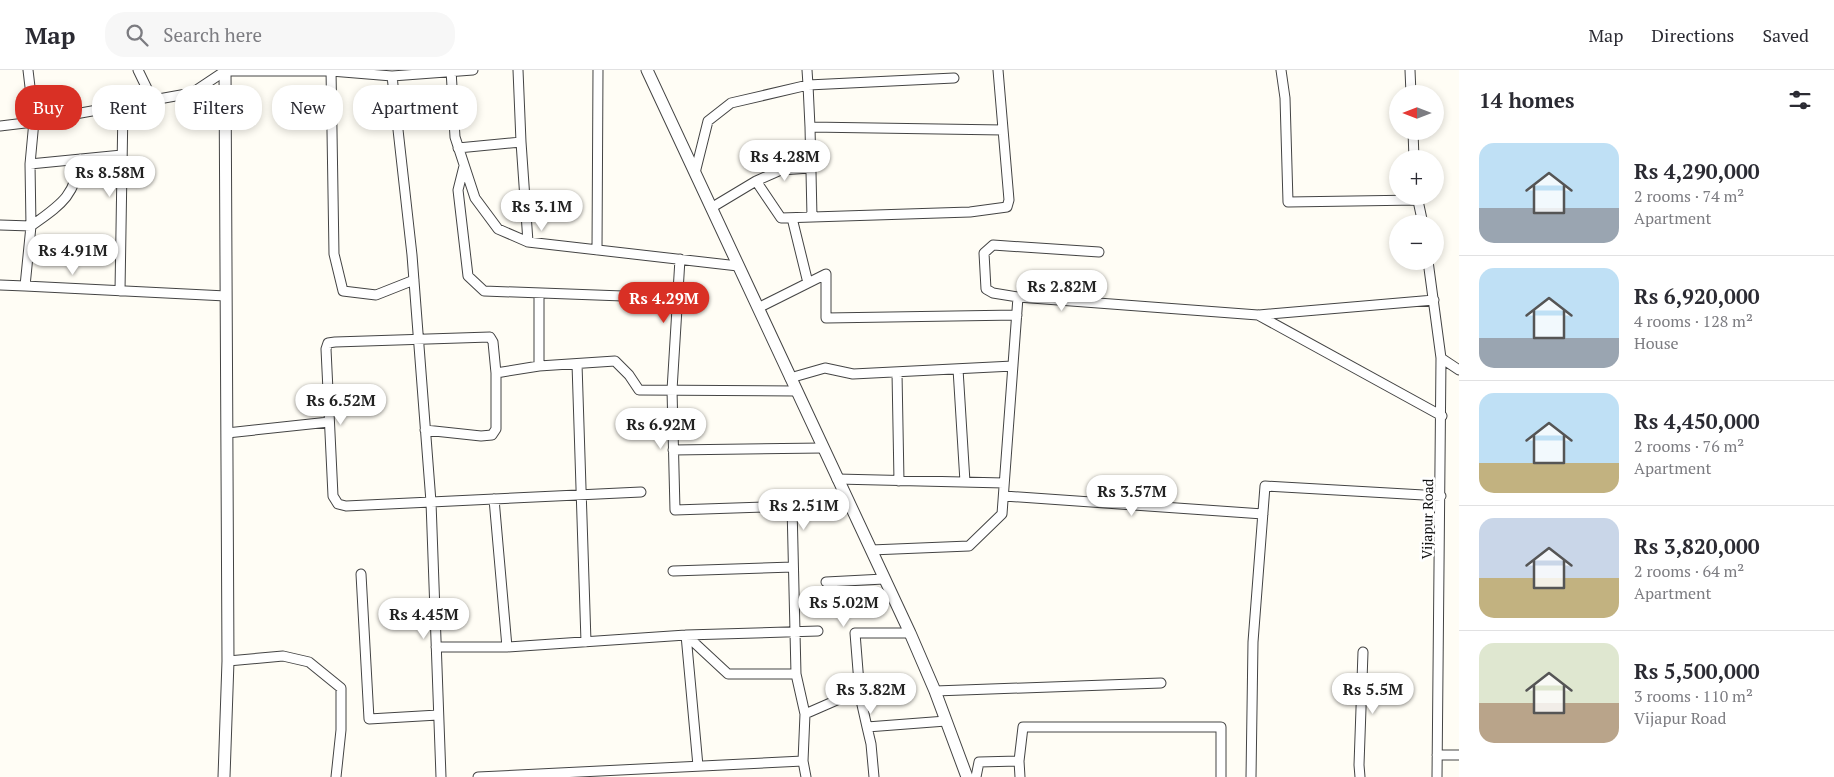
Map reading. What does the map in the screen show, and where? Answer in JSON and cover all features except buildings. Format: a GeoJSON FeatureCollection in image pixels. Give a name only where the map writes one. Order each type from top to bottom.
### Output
{"type":"FeatureCollection","features":[{"type":"Feature","properties":{"kind":"street"},"geometry":{"type":"LineString","coordinates":[[28,70],[30,85]]}},
{"type":"Feature","properties":{"kind":"street"},"geometry":{"type":"LineString","coordinates":[[138,70],[145,85]]}},
{"type":"Feature","properties":{"kind":"street"},"geometry":{"type":"LineString","coordinates":[[165,98],[192,93],[225,71],[331,70],[392,76],[473,70]]}},
{"type":"Feature","properties":{"kind":"street"},"geometry":{"type":"LineString","coordinates":[[331,70],[334,254],[343,291],[376,295],[414,280]]}},
{"type":"Feature","properties":{"kind":"street"},"geometry":{"type":"LineString","coordinates":[[518,70],[528,242]]}},
{"type":"Feature","properties":{"kind":"street"},"geometry":{"type":"LineString","coordinates":[[597,250],[598,70]]}},
{"type":"Feature","properties":{"kind":"street"},"geometry":{"type":"LineString","coordinates":[[647,70],[910,633],[935,691],[967,777]]}},
{"type":"Feature","properties":{"kind":"street"},"geometry":{"type":"LineString","coordinates":[[807,70],[812,217]]}},
{"type":"Feature","properties":{"kind":"street"},"geometry":{"type":"LineString","coordinates":[[756,181],[781,218],[970,212],[1007,207],[1009,200],[998,70]]}},
{"type":"Feature","properties":{"kind":"street"},"geometry":{"type":"LineString","coordinates":[[1282,70],[1285,98],[1288,202],[1389,199]]}},
{"type":"Feature","properties":{"kind":"street"},"geometry":{"type":"LineString","coordinates":[[1410,70],[1411,85]]}},
{"type":"Feature","properties":{"kind":"street"},"geometry":{"type":"LineString","coordinates":[[224,777],[228,661],[225,71]]}},
{"type":"Feature","properties":{"kind":"street"},"geometry":{"type":"LineString","coordinates":[[451,71],[455,137],[458,148],[475,198],[498,229],[528,242],[738,266]]}},
{"type":"Feature","properties":{"kind":"street"},"geometry":{"type":"LineString","coordinates":[[392,76],[414,280],[431,502],[440,777]]}},
{"type":"Feature","properties":{"kind":"street"},"geometry":{"type":"LineString","coordinates":[[695,173],[708,121],[731,103],[808,85],[954,78]]}},
{"type":"Feature","properties":{"kind":"street"},"geometry":{"type":"LineString","coordinates":[[0,126],[15,124]]}},
{"type":"Feature","properties":{"kind":"street"},"geometry":{"type":"LineString","coordinates":[[810,127],[1003,130]]}},
{"type":"Feature","properties":{"kind":"street"},"geometry":{"type":"LineString","coordinates":[[25,286],[31,226],[30,164],[33,130]]}},
{"type":"Feature","properties":{"kind":"street"},"geometry":{"type":"LineString","coordinates":[[120,291],[123,130]]}},
{"type":"Feature","properties":{"kind":"street"},"geometry":{"type":"LineString","coordinates":[[458,148],[521,142]]}},
{"type":"Feature","properties":{"kind":"street"},"geometry":{"type":"LineString","coordinates":[[30,164],[122,155]]}},
{"type":"Feature","properties":{"kind":"street"},"geometry":{"type":"LineString","coordinates":[[0,225],[31,226],[63,203],[78,178],[80,159]]}},
{"type":"Feature","properties":{"kind":"street"},"geometry":{"type":"LineString","coordinates":[[464,166],[458,190],[468,276],[484,291],[677,298]]}},
{"type":"Feature","properties":{"kind":"street"},"geometry":{"type":"LineString","coordinates":[[711,208],[756,181],[781,170],[810,168]]}},
{"type":"Feature","properties":{"kind":"street"},"geometry":{"type":"LineString","coordinates":[[792,218],[808,283]]}},
{"type":"Feature","properties":{"kind":"street"},"geometry":{"type":"LineString","coordinates":[[1099,252],[993,245],[984,253],[986,289],[993,293],[1018,297],[1258,315],[1434,300]]}},
{"type":"Feature","properties":{"kind":"street"},"geometry":{"type":"LineString","coordinates":[[680,259],[672,390],[675,510],[792,506],[796,674],[805,714],[803,762],[806,777]]}},
{"type":"Feature","properties":{"kind":"street","name":"Vijapur Road"},"geometry":{"type":"LineString","coordinates":[[1429,270],[1441,358],[1442,416],[1437,777]]}},
{"type":"Feature","properties":{"kind":"street"},"geometry":{"type":"LineString","coordinates":[[758,308],[826,274],[826,318],[1017,315]]}},
{"type":"Feature","properties":{"kind":"street"},"geometry":{"type":"LineString","coordinates":[[0,285],[226,296]]}},
{"type":"Feature","properties":{"kind":"street"},"geometry":{"type":"LineString","coordinates":[[539,293],[539,366]]}},
{"type":"Feature","properties":{"kind":"street"},"geometry":{"type":"LineString","coordinates":[[870,550],[969,546],[1002,514],[1018,297]]}},
{"type":"Feature","properties":{"kind":"street"},"geometry":{"type":"LineString","coordinates":[[1258,315],[1442,416]]}},
{"type":"Feature","properties":{"kind":"street"},"geometry":{"type":"LineString","coordinates":[[425,430],[481,436],[492,434],[496,429],[496,373],[493,342],[490,337],[328,343],[326,349],[333,496],[338,504],[346,506],[641,492]]}},
{"type":"Feature","properties":{"kind":"street"},"geometry":{"type":"LineString","coordinates":[[1441,358],[1459,370]]}},
{"type":"Feature","properties":{"kind":"street"},"geometry":{"type":"LineString","coordinates":[[496,373],[539,366],[616,361],[639,390],[796,391]]}},
{"type":"Feature","properties":{"kind":"street"},"geometry":{"type":"LineString","coordinates":[[577,364],[586,642]]}},
{"type":"Feature","properties":{"kind":"street"},"geometry":{"type":"LineString","coordinates":[[790,378],[826,368],[853,374],[1013,366]]}},
{"type":"Feature","properties":{"kind":"street"},"geometry":{"type":"LineString","coordinates":[[958,369],[965,482]]}},
{"type":"Feature","properties":{"kind":"street"},"geometry":{"type":"LineString","coordinates":[[896,372],[899,480]]}},
{"type":"Feature","properties":{"kind":"street"},"geometry":{"type":"LineString","coordinates":[[227,433],[329,422]]}},
{"type":"Feature","properties":{"kind":"street"},"geometry":{"type":"LineString","coordinates":[[673,450],[823,448]]}},
{"type":"Feature","properties":{"kind":"street"},"geometry":{"type":"LineString","coordinates":[[838,479],[1004,483]]}},
{"type":"Feature","properties":{"kind":"street"},"geometry":{"type":"LineString","coordinates":[[1251,777],[1253,642],[1266,486],[1441,496]]}},
{"type":"Feature","properties":{"kind":"street"},"geometry":{"type":"LineString","coordinates":[[1004,496],[1263,514]]}},
{"type":"Feature","properties":{"kind":"street"},"geometry":{"type":"LineString","coordinates":[[494,499],[507,647]]}},
{"type":"Feature","properties":{"kind":"street"},"geometry":{"type":"LineString","coordinates":[[673,571],[793,567]]}},
{"type":"Feature","properties":{"kind":"street"},"geometry":{"type":"LineString","coordinates":[[361,574],[368,719],[438,716]]}},
{"type":"Feature","properties":{"kind":"street"},"geometry":{"type":"LineString","coordinates":[[826,582],[884,579]]}},
{"type":"Feature","properties":{"kind":"street"},"geometry":{"type":"LineString","coordinates":[[436,647],[507,647],[686,635],[818,631]]}},
{"type":"Feature","properties":{"kind":"street"},"geometry":{"type":"LineString","coordinates":[[874,777],[871,744],[860,690],[855,633],[910,633]]}},
{"type":"Feature","properties":{"kind":"street"},"geometry":{"type":"LineString","coordinates":[[686,635],[728,674],[796,674]]}},
{"type":"Feature","properties":{"kind":"street"},"geometry":{"type":"LineString","coordinates":[[686,635],[698,766]]}},
{"type":"Feature","properties":{"kind":"street"},"geometry":{"type":"LineString","coordinates":[[1360,777],[1358,765],[1363,652]]}},
{"type":"Feature","properties":{"kind":"street"},"geometry":{"type":"LineString","coordinates":[[228,661],[284,656],[309,662],[341,688],[341,730],[336,777]]}},
{"type":"Feature","properties":{"kind":"street"},"geometry":{"type":"LineString","coordinates":[[935,691],[1161,683]]}},
{"type":"Feature","properties":{"kind":"street"},"geometry":{"type":"LineString","coordinates":[[805,714],[860,690]]}},
{"type":"Feature","properties":{"kind":"street"},"geometry":{"type":"LineString","coordinates":[[867,727],[946,721]]}},
{"type":"Feature","properties":{"kind":"street"},"geometry":{"type":"LineString","coordinates":[[1020,777],[1019,761],[1023,727],[1221,727],[1221,777]]}},
{"type":"Feature","properties":{"kind":"street"},"geometry":{"type":"LineString","coordinates":[[1437,756],[1459,755]]}},
{"type":"Feature","properties":{"kind":"street"},"geometry":{"type":"LineString","coordinates":[[976,777],[979,762],[1019,761]]}},
{"type":"Feature","properties":{"kind":"street"},"geometry":{"type":"LineString","coordinates":[[478,777],[803,762]]}}]}
